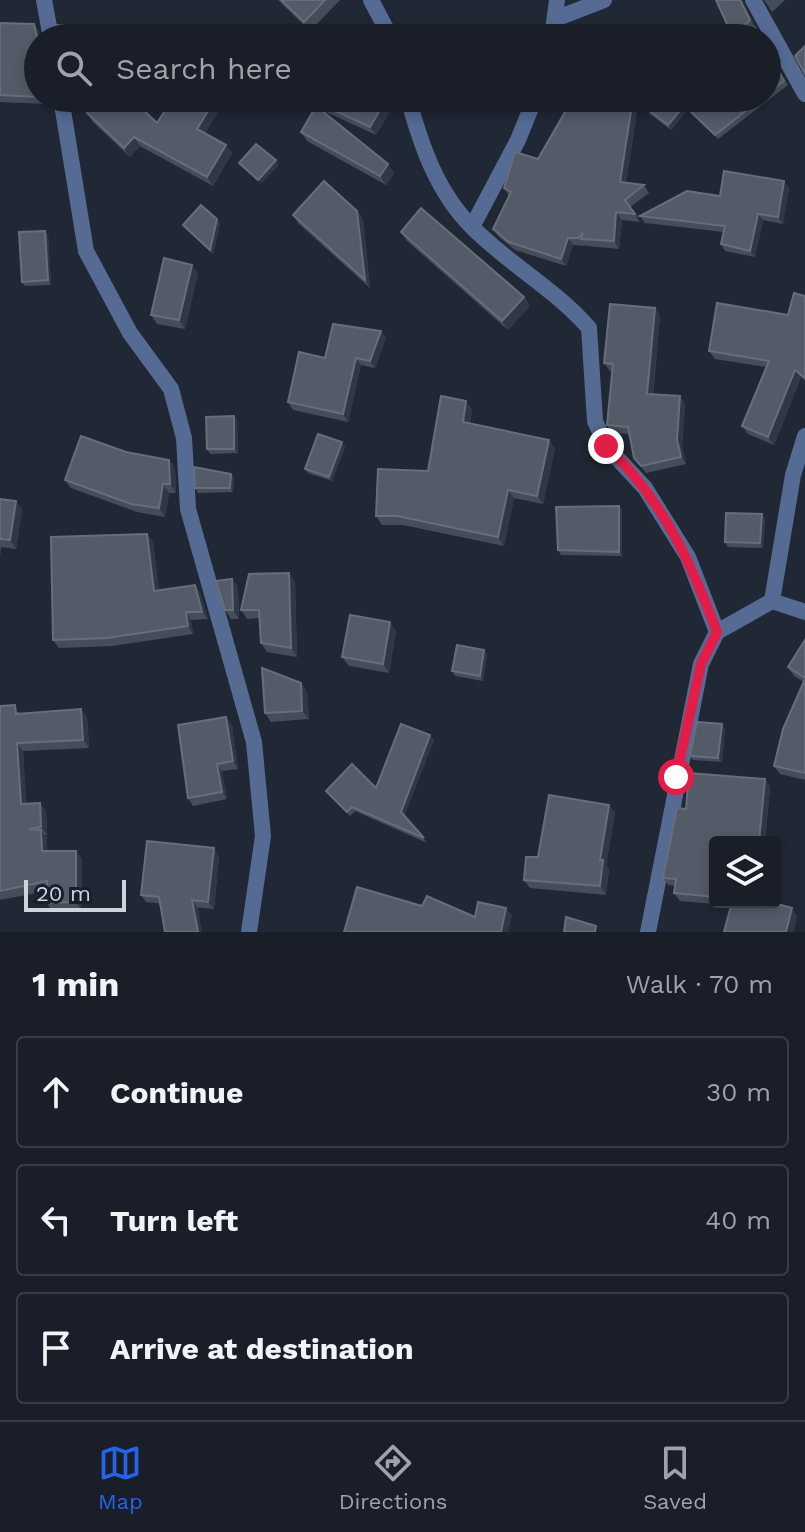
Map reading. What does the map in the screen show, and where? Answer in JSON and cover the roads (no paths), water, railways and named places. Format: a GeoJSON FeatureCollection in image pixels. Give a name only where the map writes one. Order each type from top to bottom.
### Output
{"type":"FeatureCollection","features":[{"type":"Feature","properties":{"kind":"street"},"geometry":{"type":"LineString","coordinates":[[44,0],[48,24]]}},
{"type":"Feature","properties":{"kind":"street"},"geometry":{"type":"LineString","coordinates":[[371,0],[384,24]]}},
{"type":"Feature","properties":{"kind":"street"},"geometry":{"type":"LineString","coordinates":[[554,24],[557,0]]}},
{"type":"Feature","properties":{"kind":"street"},"geometry":{"type":"LineString","coordinates":[[555,19],[604,0]]}},
{"type":"Feature","properties":{"kind":"street"},"geometry":{"type":"LineString","coordinates":[[753,0],[766,24]]}},
{"type":"Feature","properties":{"kind":"street"},"geometry":{"type":"LineString","coordinates":[[781,51],[805,94]]}},
{"type":"Feature","properties":{"kind":"street"},"geometry":{"type":"LineString","coordinates":[[63,112],[86,251],[130,333],[171,389],[184,438],[188,509],[254,742],[263,836],[249,932]]}},
{"type":"Feature","properties":{"kind":"street"},"geometry":{"type":"LineString","coordinates":[[412,112],[430,170],[472,227],[555,293],[589,328],[595,421],[606,446],[645,488],[688,557],[717,632]]}},
{"type":"Feature","properties":{"kind":"street"},"geometry":{"type":"LineString","coordinates":[[472,227],[529,112]]}},
{"type":"Feature","properties":{"kind":"street"},"geometry":{"type":"LineString","coordinates":[[772,601],[793,475],[805,436]]}},
{"type":"Feature","properties":{"kind":"street"},"geometry":{"type":"LineString","coordinates":[[648,932],[701,664],[717,632],[772,601],[805,612]]}}]}
